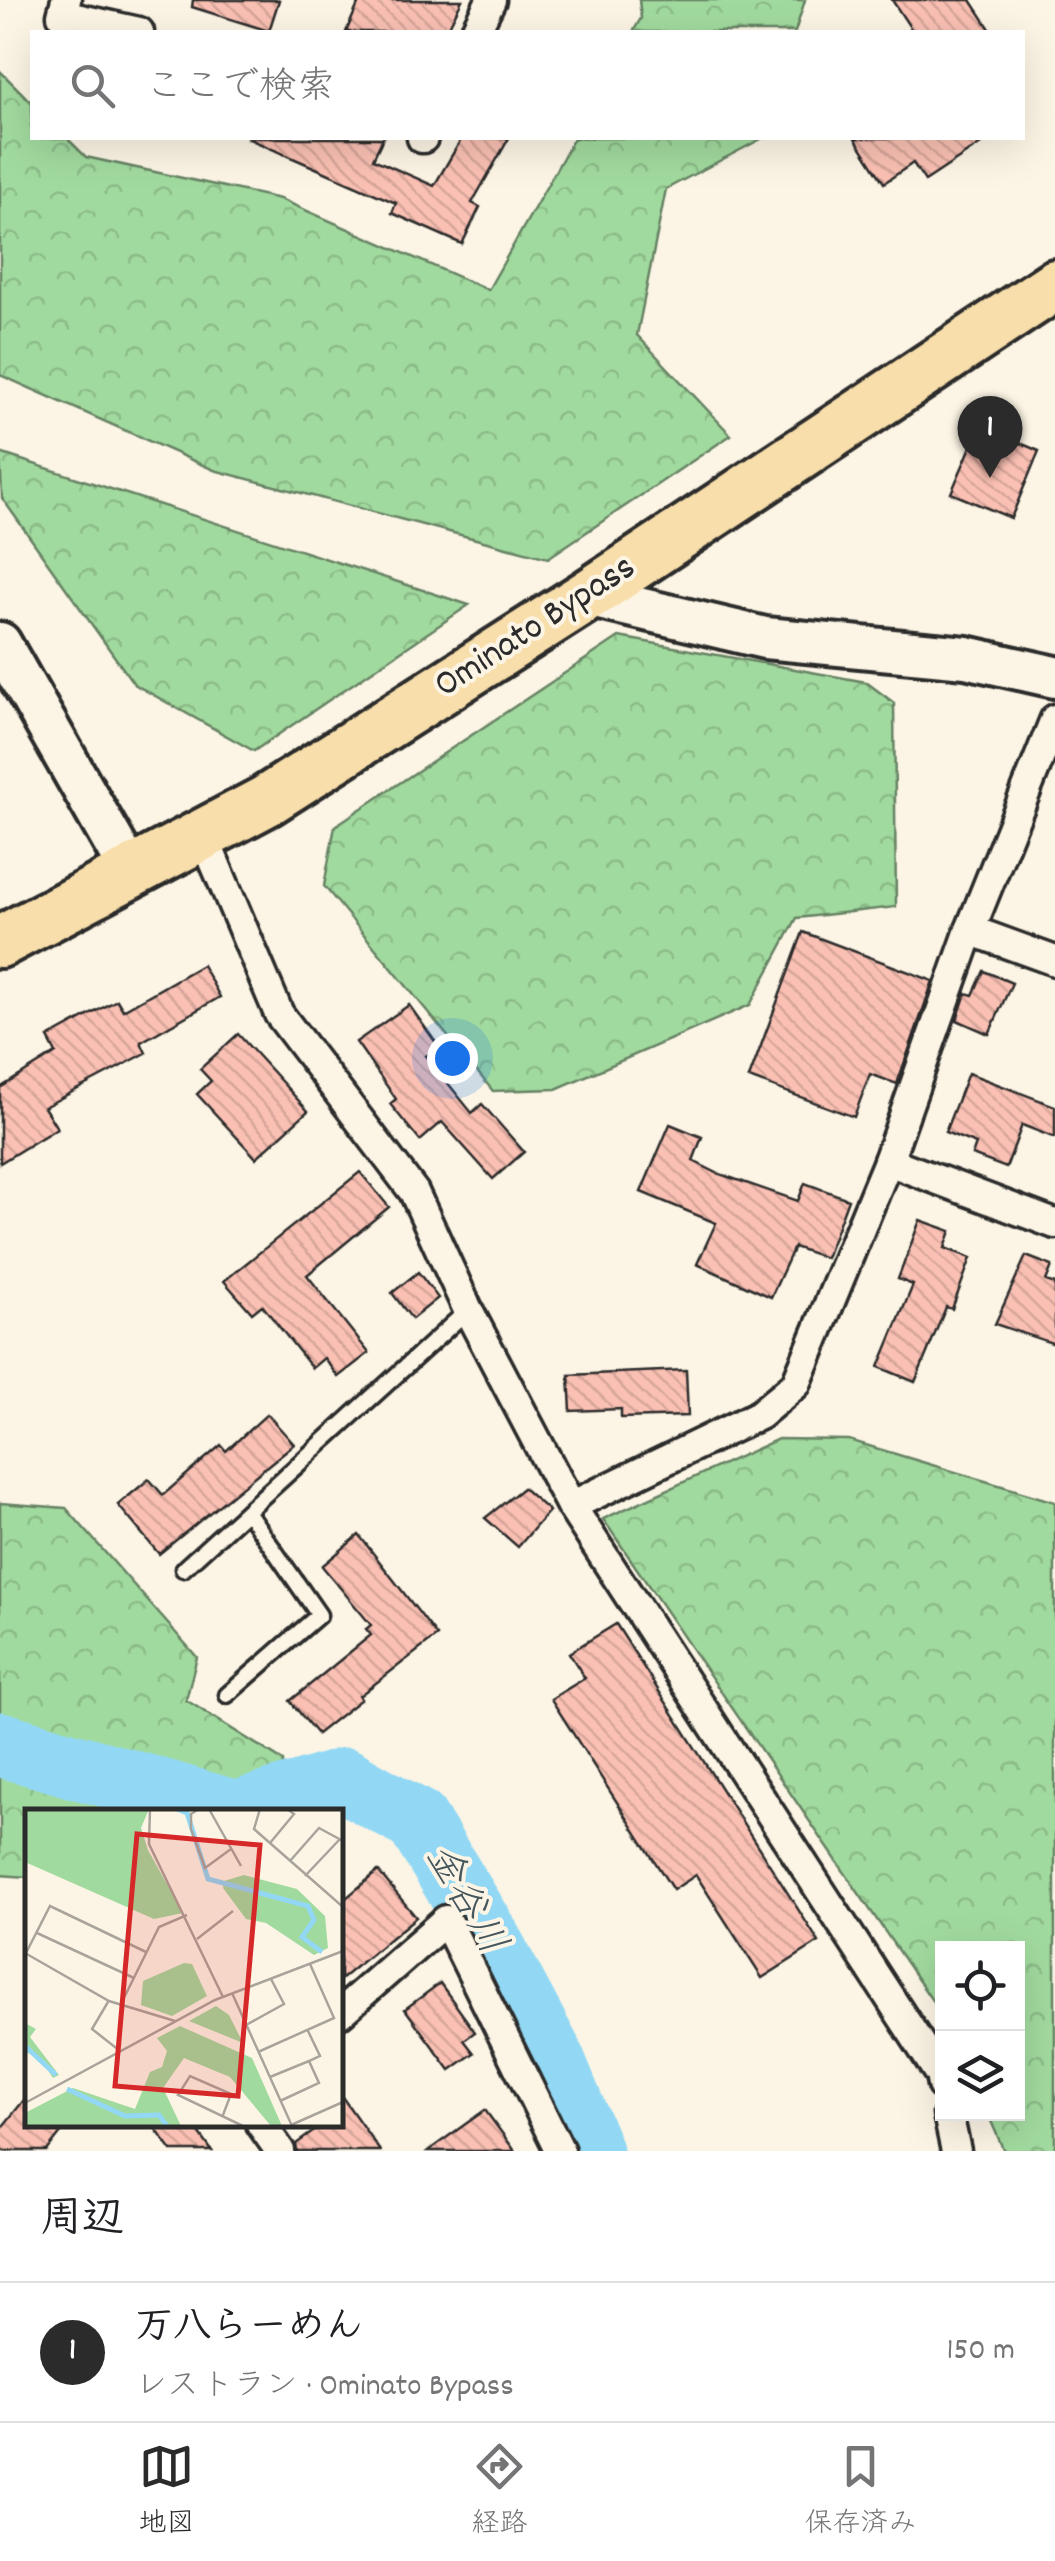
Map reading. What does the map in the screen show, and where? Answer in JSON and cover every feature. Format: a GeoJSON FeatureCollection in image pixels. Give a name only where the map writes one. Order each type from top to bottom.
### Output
{"type":"FeatureCollection","features":[{"type":"Feature","properties":{"kind":"highway","name":"Ominato Bypass"},"geometry":{"type":"LineString","coordinates":[[0,942],[266,801],[1046,295]]}},
{"type":"Feature","properties":{"kind":"street"},"geometry":{"type":"LineString","coordinates":[[66,0],[62,15],[130,30]]}},
{"type":"Feature","properties":{"kind":"street"},"geometry":{"type":"LineString","coordinates":[[476,30],[491,0]]}},
{"type":"Feature","properties":{"kind":"street"},"geometry":{"type":"LineString","coordinates":[[587,596],[766,638],[966,657],[1055,677]]}},
{"type":"Feature","properties":{"kind":"street"},"geometry":{"type":"LineString","coordinates":[[0,643],[130,871]]}},
{"type":"Feature","properties":{"kind":"street"},"geometry":{"type":"LineString","coordinates":[[571,1506],[759,1415],[796,1384],[888,1161],[970,930],[1055,719]]}},
{"type":"Feature","properties":{"kind":"street"},"geometry":{"type":"LineString","coordinates":[[202,835],[279,1014],[414,1192],[468,1310],[571,1506],[935,2067]]}},
{"type":"Feature","properties":{"kind":"street"},"geometry":{"type":"LineString","coordinates":[[970,930],[1055,960]]}},
{"type":"Feature","properties":{"kind":"street"},"geometry":{"type":"LineString","coordinates":[[888,1161],[1055,1224]]}},
{"type":"Feature","properties":{"kind":"street"},"geometry":{"type":"LineString","coordinates":[[342,2011],[446,1920],[560,2151]]}},
{"type":"Feature","properties":{"kind":"street"},"geometry":{"type":"LineString","coordinates":[[950,2121],[956,2151]]}},
{"type":"Feature","properties":{"kind":"street"},"geometry":{"type":"LineString","coordinates":[[262,2126],[280,2151]]}},
{"type":"Feature","properties":{"kind":"lane"},"geometry":{"type":"LineString","coordinates":[[183,1569],[468,1310]]}},
{"type":"Feature","properties":{"kind":"lane"},"geometry":{"type":"LineString","coordinates":[[227,1695],[318,1615],[247,1511]]}},
{"type":"Feature","properties":{"kind":"green space"},"geometry":{"type":"Polygon","coordinates":[[[639,0],[805,0],[796,30],[634,30],[641,18],[639,0]]]}},
{"type":"Feature","properties":{"kind":"green space"},"geometry":{"type":"Polygon","coordinates":[[[0,71],[30,101],[30,140],[69,140],[86,157],[280,199],[488,290],[573,140],[759,140],[666,189],[637,335],[731,435],[548,558],[214,470],[0,375],[0,71]]]}},
{"type":"Feature","properties":{"kind":"green space"},"geometry":{"type":"Polygon","coordinates":[[[0,453],[469,605],[254,751],[134,684],[2,498],[0,453]]]}},
{"type":"Feature","properties":{"kind":"green space"},"geometry":{"type":"Polygon","coordinates":[[[619,637],[866,682],[894,703],[896,907],[797,918],[750,1005],[556,1089],[493,1091],[324,886],[335,826],[619,637]]]}},
{"type":"Feature","properties":{"kind":"green space"},"geometry":{"type":"Polygon","coordinates":[[[778,1439],[849,1440],[1055,1502],[1055,2151],[1004,2151],[991,2121],[1025,2121],[1025,1941],[935,1941],[935,2005],[603,1519],[778,1439]]]}},
{"type":"Feature","properties":{"kind":"green space"},"geometry":{"type":"Polygon","coordinates":[[[0,1503],[66,1508],[197,1657],[186,1700],[283,1761],[283,1809],[25,1809],[25,1877],[0,1875],[0,1503]]]}},
{"type":"Feature","properties":{"kind":"building"},"geometry":{"type":"Polygon","coordinates":[[[193,0],[279,0],[269,30],[192,7],[193,0]]]}},
{"type":"Feature","properties":{"kind":"building"},"geometry":{"type":"Polygon","coordinates":[[[360,0],[462,0],[447,30],[347,30],[360,0]]]}},
{"type":"Feature","properties":{"kind":"building"},"geometry":{"type":"Polygon","coordinates":[[[892,0],[971,0],[991,30],[912,30],[892,0]]]}},
{"type":"Feature","properties":{"kind":"building"},"geometry":{"type":"Polygon","coordinates":[[[252,140],[382,140],[373,159],[434,186],[461,140],[508,140],[472,203],[480,207],[462,244],[392,213],[396,203],[252,140]]]}},
{"type":"Feature","properties":{"kind":"building"},"geometry":{"type":"Polygon","coordinates":[[[856,140],[987,140],[925,181],[913,163],[884,183],[856,140]]]}},
{"type":"Feature","properties":{"kind":"building"},"geometry":{"type":"Polygon","coordinates":[[[980,426],[1039,451],[1011,518],[951,493],[980,426]]]}},
{"type":"Feature","properties":{"kind":"building"},"geometry":{"type":"Polygon","coordinates":[[[803,932],[933,981],[897,1084],[870,1074],[854,1117],[749,1078],[803,932]]]}},
{"type":"Feature","properties":{"kind":"building"},"geometry":{"type":"Polygon","coordinates":[[[202,965],[220,997],[141,1042],[146,1053],[44,1107],[57,1128],[0,1163],[0,1088],[56,1053],[48,1038],[117,1000],[123,1010],[202,965]]]}},
{"type":"Feature","properties":{"kind":"building"},"geometry":{"type":"Polygon","coordinates":[[[984,971],[1012,983],[989,1034],[957,1020],[966,993],[973,995],[984,971]]]}},
{"type":"Feature","properties":{"kind":"building"},"geometry":{"type":"Polygon","coordinates":[[[409,1005],[439,1047],[426,1056],[472,1113],[482,1104],[524,1152],[493,1179],[442,1122],[420,1141],[390,1104],[396,1099],[356,1042],[409,1005]]]}},
{"type":"Feature","properties":{"kind":"building"},"geometry":{"type":"Polygon","coordinates":[[[238,1034],[308,1111],[256,1158],[197,1094],[211,1081],[200,1069],[238,1034]]]}},
{"type":"Feature","properties":{"kind":"building"},"geometry":{"type":"Polygon","coordinates":[[[968,1073],[1055,1106],[1055,1138],[1022,1125],[1006,1168],[972,1155],[976,1144],[945,1132],[968,1073]]]}},
{"type":"Feature","properties":{"kind":"building"},"geometry":{"type":"Polygon","coordinates":[[[670,1124],[702,1137],[693,1161],[717,1173],[798,1201],[805,1183],[848,1199],[826,1258],[794,1247],[771,1297],[697,1264],[716,1223],[641,1192],[670,1124]]]}},
{"type":"Feature","properties":{"kind":"building"},"geometry":{"type":"Polygon","coordinates":[[[360,1172],[389,1207],[307,1275],[369,1353],[338,1377],[324,1358],[312,1368],[262,1305],[252,1313],[224,1281],[360,1172]]]}},
{"type":"Feature","properties":{"kind":"building"},"geometry":{"type":"Polygon","coordinates":[[[920,1220],[951,1231],[945,1248],[971,1258],[952,1309],[946,1307],[915,1382],[879,1367],[913,1285],[898,1279],[920,1220]]]}},
{"type":"Feature","properties":{"kind":"building"},"geometry":{"type":"Polygon","coordinates":[[[1026,1256],[1052,1266],[1046,1281],[1055,1284],[1055,1344],[995,1324],[1026,1256]]]}},
{"type":"Feature","properties":{"kind":"building"},"geometry":{"type":"Polygon","coordinates":[[[418,1272],[438,1298],[412,1319],[392,1293],[418,1272]]]}},
{"type":"Feature","properties":{"kind":"building"},"geometry":{"type":"Polygon","coordinates":[[[686,1370],[688,1416],[621,1418],[621,1409],[571,1411],[569,1375],[686,1370]]]}},
{"type":"Feature","properties":{"kind":"building"},"geometry":{"type":"Polygon","coordinates":[[[267,1414],[294,1444],[159,1554],[118,1505],[149,1479],[163,1495],[221,1445],[226,1451],[267,1414]]]}},
{"type":"Feature","properties":{"kind":"building"},"geometry":{"type":"Polygon","coordinates":[[[523,1488],[549,1511],[518,1547],[485,1518],[523,1488]]]}},
{"type":"Feature","properties":{"kind":"building"},"geometry":{"type":"Polygon","coordinates":[[[359,1535],[437,1636],[317,1734],[290,1701],[371,1635],[366,1629],[371,1625],[322,1566],[359,1535]]]}},
{"type":"Feature","properties":{"kind":"building"},"geometry":{"type":"Polygon","coordinates":[[[616,1624],[819,1942],[762,1978],[696,1875],[673,1890],[551,1699],[585,1678],[569,1653],[616,1624]]]}},
{"type":"Feature","properties":{"kind":"building"},"geometry":{"type":"Polygon","coordinates":[[[378,1871],[416,1917],[342,1978],[342,1901],[378,1871]]]}},
{"type":"Feature","properties":{"kind":"building"},"geometry":{"type":"Polygon","coordinates":[[[440,1983],[475,2032],[464,2040],[474,2053],[450,2070],[405,2009],[440,1983]]]}},
{"type":"Feature","properties":{"kind":"building"},"geometry":{"type":"Polygon","coordinates":[[[342,2097],[380,2151],[297,2151],[296,2144],[321,2126],[342,2126],[342,2097]]]}},
{"type":"Feature","properties":{"kind":"building"},"geometry":{"type":"Polygon","coordinates":[[[25,2099],[25,2126],[66,2126],[47,2151],[0,2151],[0,2130],[25,2099]]]}},
{"type":"Feature","properties":{"kind":"building"},"geometry":{"type":"Polygon","coordinates":[[[485,2110],[515,2151],[428,2151],[485,2110]]]}},
{"type":"Feature","properties":{"kind":"building"},"geometry":{"type":"Polygon","coordinates":[[[153,2126],[194,2126],[212,2151],[172,2151],[153,2126]]]}},
{"type":"Feature","properties":{"kind":"waterway","name":"金谷川"},"geometry":{"type":"LineString","coordinates":[[0,1744],[222,1809]]}},
{"type":"Feature","properties":{"kind":"waterway","name":"金谷川"},"geometry":{"type":"LineString","coordinates":[[251,1809],[345,1780],[417,1821],[481,1925],[549,2052],[590,2151]]}},
{"type":"Feature","properties":{"kind":"place","name":"万八らーめん"},"geometry":{"type":"Point","coordinates":[990,478]}}]}
